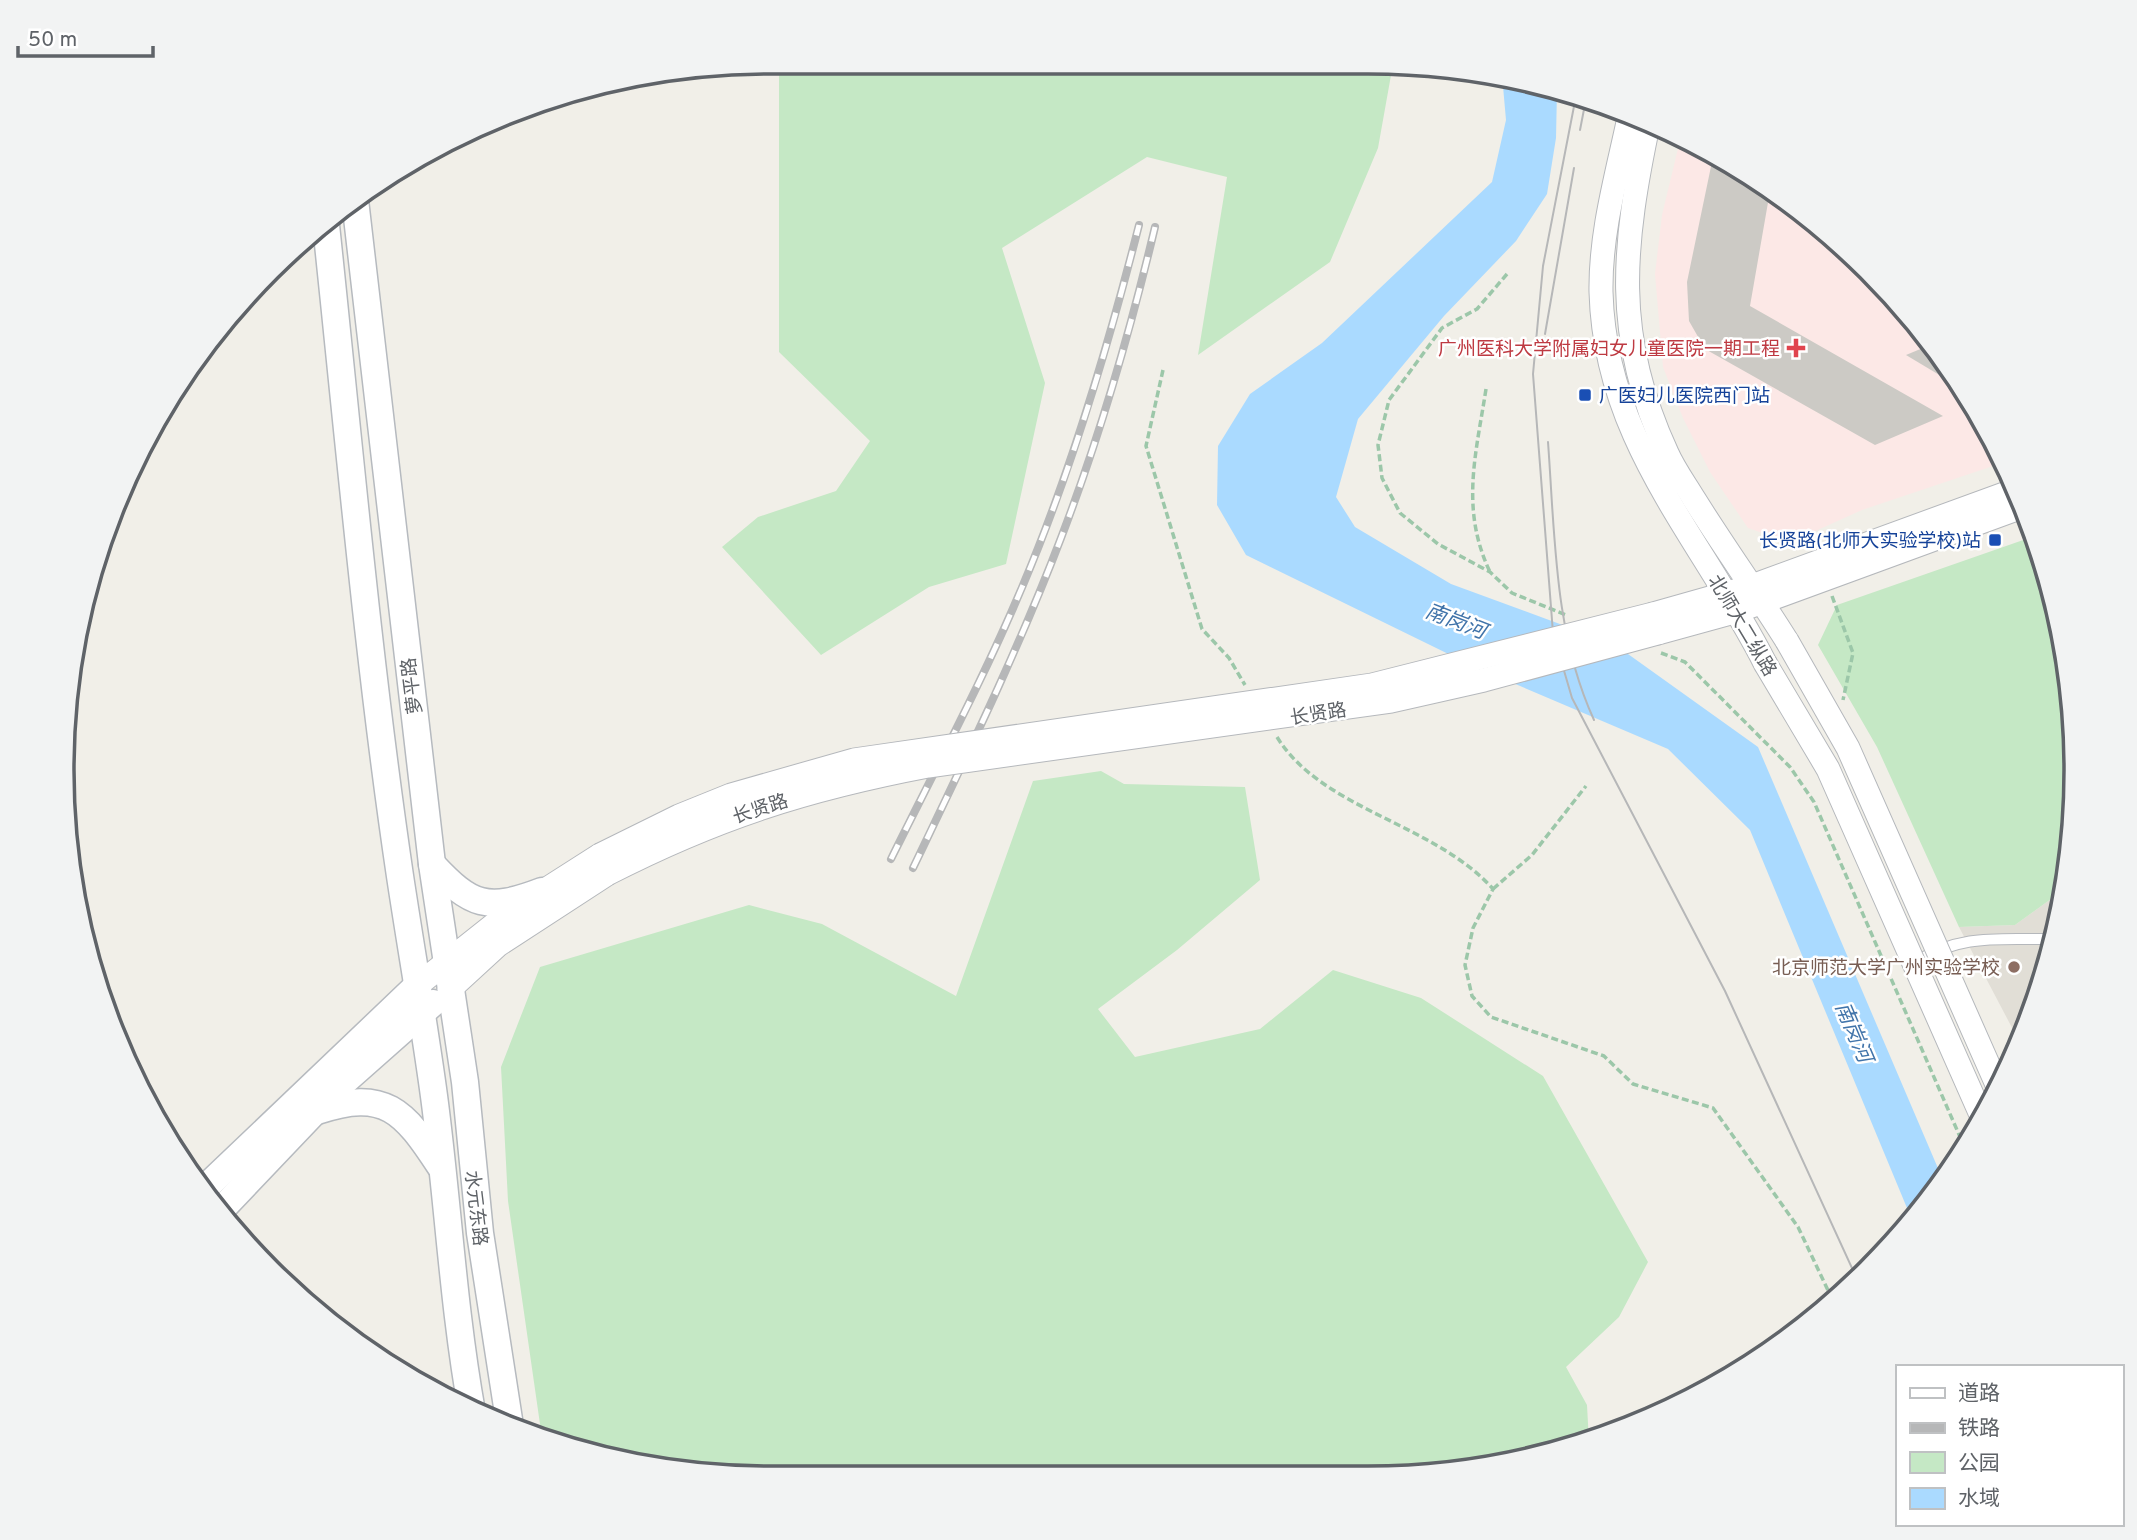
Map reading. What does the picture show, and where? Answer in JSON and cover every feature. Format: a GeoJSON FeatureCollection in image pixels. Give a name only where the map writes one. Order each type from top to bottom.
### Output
{"type":"FeatureCollection","features":[{"type":"Feature","properties":{"kind":"main road","name":"萝平路"},"geometry":{"type":"LineString","coordinates":[[356,210],[449,990]]}},
{"type":"Feature","properties":{"kind":"main road","name":"萝平路"},"geometry":{"type":"LineString","coordinates":[[327,233],[371,645],[400,877],[422,1012]]}},
{"type":"Feature","properties":{"kind":"main road"},"geometry":{"type":"LineString","coordinates":[[432,864],[462,894],[475,901],[504,904],[542,891]]}},
{"type":"Feature","properties":{"kind":"main road"},"geometry":{"type":"LineString","coordinates":[[210,1184],[419,984]]}},
{"type":"Feature","properties":{"kind":"main road"},"geometry":{"type":"LineString","coordinates":[[226,1205],[312,1112],[449,990]]}},
{"type":"Feature","properties":{"kind":"main road","name":"水元东路"},"geometry":{"type":"LineString","coordinates":[[449,990],[464,1082],[480,1233],[508,1415]]}},
{"type":"Feature","properties":{"kind":"main road","name":"水元东路"},"geometry":{"type":"LineString","coordinates":[[422,1012],[444,1172],[454,1287],[470,1399]]}},
{"type":"Feature","properties":{"kind":"main road"},"geometry":{"type":"LineString","coordinates":[[201,1171],[346,1052]]}},
{"type":"Feature","properties":{"kind":"main road"},"geometry":{"type":"LineString","coordinates":[[236,1216],[312,1112],[354,1101],[375,1102],[389,1107],[416,1129],[444,1172]]}},
{"type":"Feature","properties":{"kind":"street","name":"北师大二纵路"},"geometry":{"type":"LineString","coordinates":[[1628,125],[1603,255],[1601,291],[1604,328],[1614,382],[1640,452],[1659,488],[1732,602],[1828,769],[1977,1105]]}},
{"type":"Feature","properties":{"kind":"street","name":"北师大二纵路"},"geometry":{"type":"LineString","coordinates":[[1647,133],[1637,178],[1625,290],[1630,341],[1643,393],[1667,454],[1787,642],[1848,748],[1993,1075]]}},
{"type":"Feature","properties":{"kind":"street","name":"长贤路"},"geometry":{"type":"LineString","coordinates":[[1757,594],[2006,494]]}},
{"type":"Feature","properties":{"kind":"street","name":"长贤路"},"geometry":{"type":"LineString","coordinates":[[603,865],[705,826],[843,783],[928,766],[1391,701],[1484,680],[1657,633],[1732,602],[2013,510]]}},
{"type":"Feature","properties":{"kind":"street"},"geometry":{"type":"LineString","coordinates":[[419,984],[542,891],[603,865]]}},
{"type":"Feature","properties":{"kind":"street"},"geometry":{"type":"LineString","coordinates":[[449,990],[498,945],[603,865]]}},
{"type":"Feature","properties":{"kind":"lane"},"geometry":{"type":"LineString","coordinates":[[1914,962],[1938,948],[1963,940],[2042,939]]}},
{"type":"Feature","properties":{"kind":"path"},"geometry":{"type":"LineString","coordinates":[[1507,274],[1477,309],[1442,328],[1389,400],[1378,445],[1382,478],[1400,513],[1438,544],[1490,572],[1512,593],[1574,618]]}},
{"type":"Feature","properties":{"kind":"path"},"geometry":{"type":"LineString","coordinates":[[1163,370],[1146,446],[1202,629],[1229,658],[1249,692]]}},
{"type":"Feature","properties":{"kind":"path"},"geometry":{"type":"LineString","coordinates":[[1486,389],[1471,488],[1479,549],[1490,572]]}},
{"type":"Feature","properties":{"kind":"path"},"geometry":{"type":"LineString","coordinates":[[1657,633],[1790,767],[1814,802],[1959,1135]]}},
{"type":"Feature","properties":{"kind":"path"},"geometry":{"type":"LineString","coordinates":[[1276,736],[1290,759],[1355,803],[1444,846],[1478,872],[1493,889]]}},
{"type":"Feature","properties":{"kind":"path"},"geometry":{"type":"LineString","coordinates":[[1586,786],[1532,855],[1493,889],[1473,928],[1465,965],[1472,996],[1491,1017],[1604,1056],[1633,1084],[1713,1108],[1798,1227],[1829,1292]]}},
{"type":"Feature","properties":{"kind":"shaded area","name":"广州医科大学附属妇女儿童医院一期工程"},"geometry":{"type":"Polygon","coordinates":[[[1678,147],[1754,191],[1791,217],[1859,278],[1920,346],[1970,422],[1994,466],[1862,510],[1811,533],[1774,537],[1748,528],[1710,472],[1683,418],[1663,367],[1655,274],[1662,215],[1678,147]]]}},
{"type":"Feature","properties":{"kind":"shaded area","name":"北京师范大学广州实验学校"},"geometry":{"type":"Polygon","coordinates":[[[2051,899],[2040,950],[2013,1030],[1959,927],[2015,925],[2051,899]]]}},
{"type":"Feature","properties":{"kind":"green space"},"geometry":{"type":"Polygon","coordinates":[[[779,74],[1391,75],[1378,148],[1330,262],[1198,355],[1227,177],[1147,157],[1002,248],[1045,383],[1006,564],[929,587],[821,655],[722,547],[758,517],[836,491],[870,441],[779,352],[779,74]]]}},
{"type":"Feature","properties":{"kind":"green space"},"geometry":{"type":"Polygon","coordinates":[[[2024,540],[2040,590],[2058,679],[2064,770],[2058,861],[2051,899],[2015,925],[1959,927],[1877,747],[1818,645],[1837,605],[2024,540]]]}},
{"type":"Feature","properties":{"kind":"green space"},"geometry":{"type":"Polygon","coordinates":[[[1101,771],[1124,784],[1245,787],[1260,880],[1177,950],[1098,1009],[1135,1057],[1260,1029],[1333,970],[1421,998],[1543,1076],[1648,1262],[1619,1317],[1566,1367],[1587,1405],[1588,1431],[1503,1453],[1413,1465],[770,1466],[679,1461],[590,1443],[541,1428],[508,1201],[501,1067],[540,967],[749,905],[822,924],[956,996],[1033,781],[1101,771]]]}},
{"type":"Feature","properties":{"kind":"water","name":"南岗河"},"geometry":{"type":"Polygon","coordinates":[[[1503,87],[1557,100],[1556,138],[1547,194],[1516,241],[1444,316],[1358,419],[1336,497],[1355,527],[1451,584],[1614,644],[1758,747],[1938,1168],[1907,1209],[1750,830],[1668,749],[1473,666],[1246,555],[1217,505],[1218,446],[1250,394],[1322,343],[1492,182],[1506,120],[1503,87]]]}},
{"type":"Feature","properties":{"kind":"building"},"geometry":{"type":"Polygon","coordinates":[[[1711,165],[1768,201],[1750,306],[1943,416],[1875,445],[1705,349],[1689,321],[1687,282],[1711,165]]]}},
{"type":"Feature","properties":{"kind":"building"},"geometry":{"type":"Polygon","coordinates":[[[1922,348],[1941,376],[1906,355],[1922,348]]]}},
{"type":"Feature","properties":{"kind":"tram line"},"geometry":{"type":"LineString","coordinates":[[1574,105],[1543,266],[1533,374],[1553,633],[1572,698],[1725,991],[1852,1269]]}},
{"type":"Feature","properties":{"kind":"tram line"},"geometry":{"type":"LineString","coordinates":[[1580,130],[1584,108]]}},
{"type":"Feature","properties":{"kind":"tram line"},"geometry":{"type":"LineString","coordinates":[[1545,334],[1574,168]]}},
{"type":"Feature","properties":{"kind":"tram line"},"geometry":{"type":"LineString","coordinates":[[1548,442],[1555,548],[1564,619],[1581,687],[1594,720]]}},
{"type":"Feature","properties":{"kind":"railway"},"geometry":{"type":"LineString","coordinates":[[891,859],[992,654],[1041,541],[1088,407],[1139,225]]}},
{"type":"Feature","properties":{"kind":"railway"},"geometry":{"type":"LineString","coordinates":[[913,868],[1009,663],[1061,538],[1113,384],[1155,227]]}},
{"type":"Feature","properties":{"kind":"place","name":"广州医科大学附属妇女儿童医院一期工程"},"geometry":{"type":"Point","coordinates":[1796,348]}},
{"type":"Feature","properties":{"kind":"place","name":"广医妇儿医院西门站"},"geometry":{"type":"Point","coordinates":[1585,395]}},
{"type":"Feature","properties":{"kind":"place","name":"长贤路(北师大实验学校)站"},"geometry":{"type":"Point","coordinates":[1995,540]}},
{"type":"Feature","properties":{"kind":"place","name":"北京师范大学广州实验学校"},"geometry":{"type":"Point","coordinates":[2014,967]}}]}
